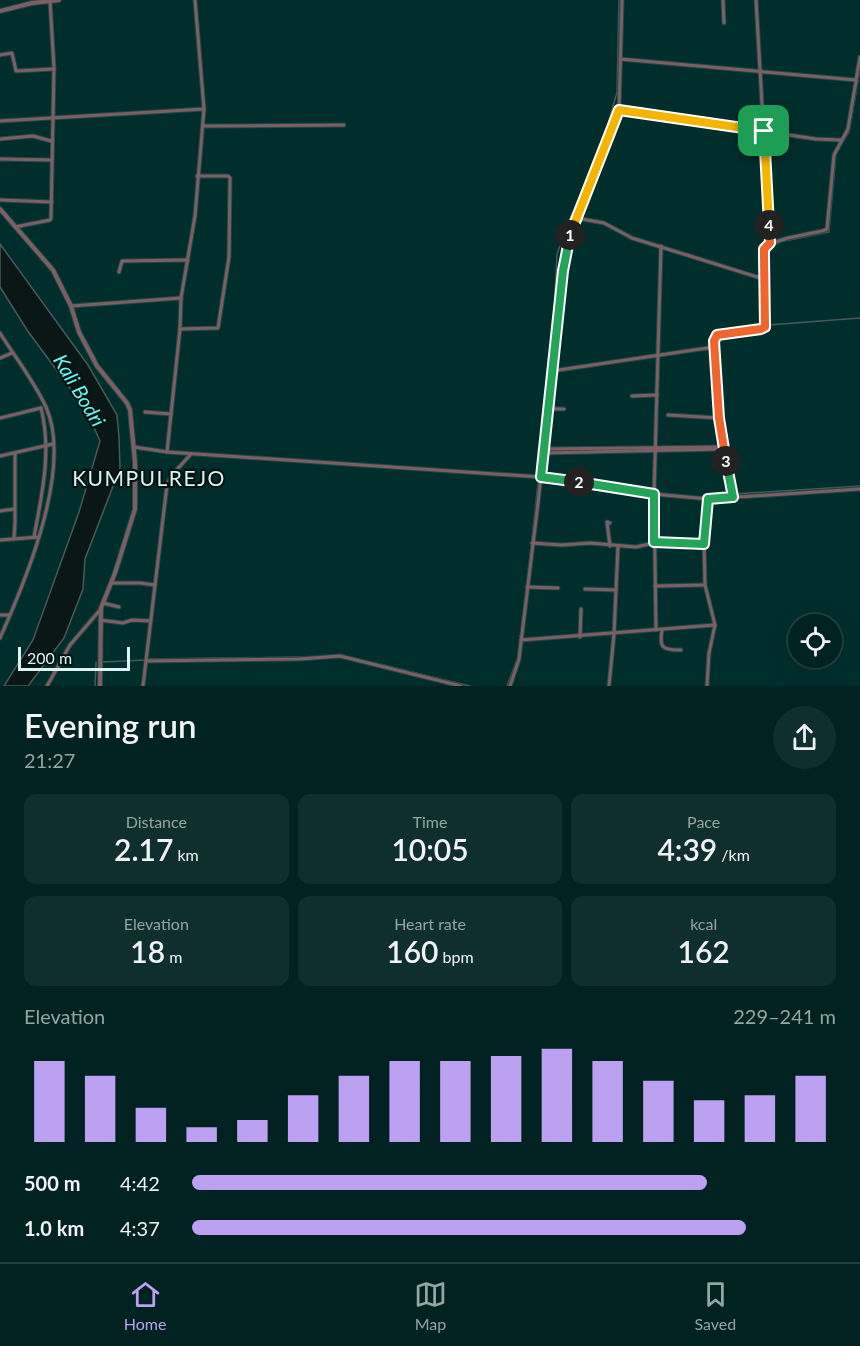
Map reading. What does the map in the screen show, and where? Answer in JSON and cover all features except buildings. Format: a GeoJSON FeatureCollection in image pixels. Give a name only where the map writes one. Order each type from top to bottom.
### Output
{"type":"FeatureCollection","features":[{"type":"Feature","properties":{"kind":"street"},"geometry":{"type":"LineString","coordinates":[[0,11],[32,1],[59,0]]}},
{"type":"Feature","properties":{"kind":"street"},"geometry":{"type":"LineString","coordinates":[[167,452],[180,329],[181,298],[195,216],[197,176],[204,126],[195,0]]}},
{"type":"Feature","properties":{"kind":"street"},"geometry":{"type":"LineString","coordinates":[[510,686],[519,659],[537,477],[544,451],[563,271],[576,218],[619,110],[622,0]]}},
{"type":"Feature","properties":{"kind":"street"},"geometry":{"type":"LineString","coordinates":[[723,0],[724,23]]}},
{"type":"Feature","properties":{"kind":"street"},"geometry":{"type":"LineString","coordinates":[[756,0],[770,243]]}},
{"type":"Feature","properties":{"kind":"street"},"geometry":{"type":"LineString","coordinates":[[15,227],[50,220],[54,69],[50,1]]}},
{"type":"Feature","properties":{"kind":"street"},"geometry":{"type":"LineString","coordinates":[[0,55],[12,53],[16,71],[54,69]]}},
{"type":"Feature","properties":{"kind":"street"},"geometry":{"type":"LineString","coordinates":[[733,497],[719,418],[715,337],[765,327],[764,249],[770,243],[827,229],[834,155],[848,129],[860,57]]}},
{"type":"Feature","properties":{"kind":"street"},"geometry":{"type":"LineString","coordinates":[[620,59],[856,81]]}},
{"type":"Feature","properties":{"kind":"street"},"geometry":{"type":"LineString","coordinates":[[0,121],[204,109]]}},
{"type":"Feature","properties":{"kind":"street"},"geometry":{"type":"LineString","coordinates":[[619,110],[816,139],[841,140]]}},
{"type":"Feature","properties":{"kind":"street"},"geometry":{"type":"LineString","coordinates":[[204,126],[344,125]]}},
{"type":"Feature","properties":{"kind":"street"},"geometry":{"type":"LineString","coordinates":[[0,140],[27,136],[51,141]]}},
{"type":"Feature","properties":{"kind":"street"},"geometry":{"type":"LineString","coordinates":[[0,159],[52,160]]}},
{"type":"Feature","properties":{"kind":"street"},"geometry":{"type":"LineString","coordinates":[[180,329],[218,327],[229,258],[230,178],[228,176],[197,176]]}},
{"type":"Feature","properties":{"kind":"street"},"geometry":{"type":"LineString","coordinates":[[0,200],[52,202]]}},
{"type":"Feature","properties":{"kind":"street"},"geometry":{"type":"LineString","coordinates":[[0,209],[53,270],[71,306],[79,332],[97,366],[129,407],[134,447],[135,509],[102,606],[100,686]]}},
{"type":"Feature","properties":{"kind":"street"},"geometry":{"type":"LineString","coordinates":[[576,218],[604,223],[632,238],[765,279]]}},
{"type":"Feature","properties":{"kind":"street"},"geometry":{"type":"LineString","coordinates":[[656,630],[654,494],[661,246]]}},
{"type":"Feature","properties":{"kind":"street"},"geometry":{"type":"LineString","coordinates":[[119,272],[122,261],[188,260]]}},
{"type":"Feature","properties":{"kind":"street"},"geometry":{"type":"LineString","coordinates":[[71,306],[181,298]]}},
{"type":"Feature","properties":{"kind":"street"},"geometry":{"type":"LineString","coordinates":[[0,334],[34,384],[44,407],[55,453],[52,488],[39,537],[0,638]]}},
{"type":"Feature","properties":{"kind":"street"},"geometry":{"type":"LineString","coordinates":[[552,371],[714,346]]}},
{"type":"Feature","properties":{"kind":"street"},"geometry":{"type":"LineString","coordinates":[[0,358],[13,353]]}},
{"type":"Feature","properties":{"kind":"street"},"geometry":{"type":"LineString","coordinates":[[632,396],[657,395]]}},
{"type":"Feature","properties":{"kind":"street"},"geometry":{"type":"LineString","coordinates":[[0,418],[44,407]]}},
{"type":"Feature","properties":{"kind":"street"},"geometry":{"type":"LineString","coordinates":[[34,537],[44,486],[46,446],[44,407]]}},
{"type":"Feature","properties":{"kind":"street"},"geometry":{"type":"LineString","coordinates":[[547,409],[564,409]]}},
{"type":"Feature","properties":{"kind":"street"},"geometry":{"type":"LineString","coordinates":[[145,412],[171,414]]}},
{"type":"Feature","properties":{"kind":"street"},"geometry":{"type":"LineString","coordinates":[[668,415],[719,418]]}},
{"type":"Feature","properties":{"kind":"street"},"geometry":{"type":"LineString","coordinates":[[0,456],[53,444]]}},
{"type":"Feature","properties":{"kind":"street"},"geometry":{"type":"LineString","coordinates":[[134,447],[191,454],[537,477],[654,494],[708,499],[860,489]]}},
{"type":"Feature","properties":{"kind":"street"},"geometry":{"type":"LineString","coordinates":[[544,451],[723,448]]}},
{"type":"Feature","properties":{"kind":"street"},"geometry":{"type":"LineString","coordinates":[[14,539],[15,453]]}},
{"type":"Feature","properties":{"kind":"street"},"geometry":{"type":"LineString","coordinates":[[143,686],[167,485],[171,476],[191,454]]}},
{"type":"Feature","properties":{"kind":"street"},"geometry":{"type":"LineString","coordinates":[[706,686],[709,653],[715,626],[705,585],[704,544],[708,499]]}},
{"type":"Feature","properties":{"kind":"street"},"geometry":{"type":"LineString","coordinates":[[0,511],[14,509]]}},
{"type":"Feature","properties":{"kind":"street"},"geometry":{"type":"LineString","coordinates":[[610,523],[607,522],[610,546]]}},
{"type":"Feature","properties":{"kind":"street"},"geometry":{"type":"LineString","coordinates":[[0,540],[39,537]]}},
{"type":"Feature","properties":{"kind":"street"},"geometry":{"type":"LineString","coordinates":[[532,543],[562,545],[590,543],[636,547],[654,542],[704,544]]}},
{"type":"Feature","properties":{"kind":"street"},"geometry":{"type":"LineString","coordinates":[[609,686],[618,546]]}},
{"type":"Feature","properties":{"kind":"street"},"geometry":{"type":"LineString","coordinates":[[111,583],[155,585]]}},
{"type":"Feature","properties":{"kind":"street"},"geometry":{"type":"LineString","coordinates":[[655,586],[705,585]]}},
{"type":"Feature","properties":{"kind":"street"},"geometry":{"type":"LineString","coordinates":[[527,587],[558,588]]}},
{"type":"Feature","properties":{"kind":"street"},"geometry":{"type":"LineString","coordinates":[[585,589],[616,590]]}},
{"type":"Feature","properties":{"kind":"street"},"geometry":{"type":"LineString","coordinates":[[102,606],[119,607]]}},
{"type":"Feature","properties":{"kind":"street"},"geometry":{"type":"LineString","coordinates":[[47,686],[70,645],[102,606]]}},
{"type":"Feature","properties":{"kind":"street"},"geometry":{"type":"LineString","coordinates":[[580,636],[582,609]]}},
{"type":"Feature","properties":{"kind":"street"},"geometry":{"type":"LineString","coordinates":[[0,615],[10,615]]}},
{"type":"Feature","properties":{"kind":"street"},"geometry":{"type":"LineString","coordinates":[[100,620],[123,623],[132,620],[151,621]]}},
{"type":"Feature","properties":{"kind":"street"},"geometry":{"type":"LineString","coordinates":[[521,640],[715,626]]}},
{"type":"Feature","properties":{"kind":"street"},"geometry":{"type":"LineString","coordinates":[[662,630],[660,642],[663,647],[668,650],[681,650]]}},
{"type":"Feature","properties":{"kind":"street"},"geometry":{"type":"LineString","coordinates":[[146,661],[298,659],[340,656],[461,686]]}},
{"type":"Feature","properties":{"kind":"water","name":"Kali Bodri"},"geometry":{"type":"Polygon","coordinates":[[[0,244],[88,365],[117,415],[119,438],[120,468],[85,559],[83,589],[64,638],[28,686],[4,686],[33,640],[79,512],[100,441],[86,410],[27,330],[0,287],[0,244]]]}},
{"type":"Feature","properties":{"kind":"waterway"},"geometry":{"type":"LineString","coordinates":[[530,556],[552,357],[557,254],[568,223],[600,152],[617,92],[619,0]]}},
{"type":"Feature","properties":{"kind":"waterway"},"geometry":{"type":"LineString","coordinates":[[841,144],[849,132],[860,70]]}},
{"type":"Feature","properties":{"kind":"waterway"},"geometry":{"type":"LineString","coordinates":[[766,250],[780,242],[829,232],[836,154]]}},
{"type":"Feature","properties":{"kind":"waterway"},"geometry":{"type":"LineString","coordinates":[[728,336],[764,333],[767,326],[766,284]]}},
{"type":"Feature","properties":{"kind":"waterway"},"geometry":{"type":"LineString","coordinates":[[768,325],[860,318]]}},
{"type":"Feature","properties":{"kind":"waterway"},"geometry":{"type":"LineString","coordinates":[[718,387],[726,445]]}},
{"type":"Feature","properties":{"kind":"waterway"},"geometry":{"type":"LineString","coordinates":[[726,448],[730,470]]}},
{"type":"Feature","properties":{"kind":"waterway"},"geometry":{"type":"LineString","coordinates":[[734,493],[860,486]]}},
{"type":"Feature","properties":{"kind":"waterway"},"geometry":{"type":"LineString","coordinates":[[507,686],[518,657],[520,635]]}},
{"type":"Feature","properties":{"kind":"waterway"},"geometry":{"type":"LineString","coordinates":[[149,659],[302,657]]}},
{"type":"Feature","properties":{"kind":"waterway"},"geometry":{"type":"LineString","coordinates":[[103,662],[145,660]]}},
{"type":"Feature","properties":{"kind":"waterway"},"geometry":{"type":"LineString","coordinates":[[95,686],[96,662]]}},
{"type":"Feature","properties":{"kind":"waterway"},"geometry":{"type":"LineString","coordinates":[[375,663],[470,686]]}},
{"type":"Feature","properties":{"kind":"district","name":"KUMPULREJO"},"geometry":{"type":"Point","coordinates":[149,477]}},
{"type":"Feature","properties":{"kind":"route"},"geometry":{"type":"LineString","coordinates":[[619,110],[764,131],[770,243],[764,249],[766,324],[761,329],[717,335],[714,341],[719,418],[733,497],[708,499],[704,544],[654,542],[654,494],[541,477],[563,271],[572,228],[619,110]]}}]}
